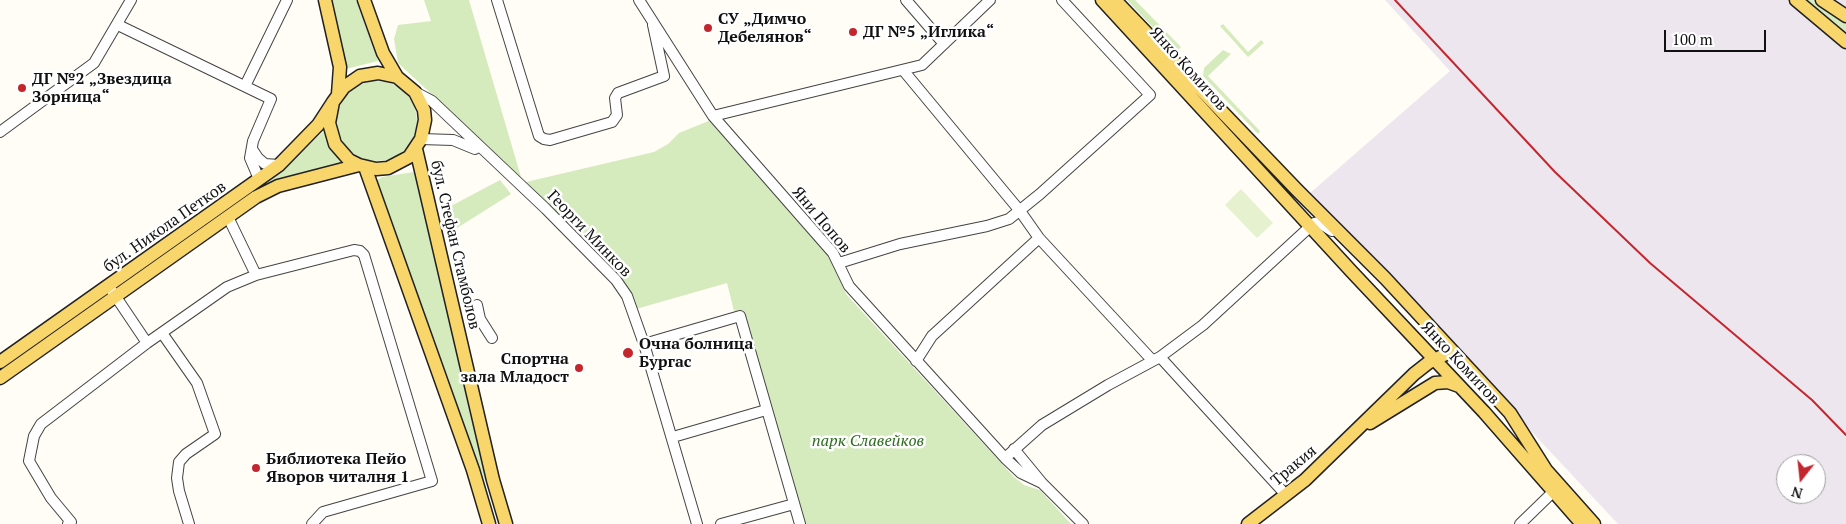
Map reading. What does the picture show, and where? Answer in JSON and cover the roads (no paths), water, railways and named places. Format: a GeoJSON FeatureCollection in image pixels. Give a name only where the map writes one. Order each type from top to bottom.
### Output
{"type":"FeatureCollection","features":[{"type":"Feature","properties":{"kind":"main road"},"geometry":{"type":"LineString","coordinates":[[325,0],[340,67],[329,123],[333,139],[341,153],[362,166],[376,169],[393,166],[408,157],[419,144],[424,115],[415,92],[397,77],[383,53],[364,0]]}},
{"type":"Feature","properties":{"kind":"main road","name":"Янко Комитов"},"geometry":{"type":"LineString","coordinates":[[1102,0],[1310,227],[1438,363],[1582,524]]}},
{"type":"Feature","properties":{"kind":"main road","name":"Янко Комитов"},"geometry":{"type":"LineString","coordinates":[[1115,0],[1369,262],[1510,413],[1546,470],[1594,524]]}},
{"type":"Feature","properties":{"kind":"main road"},"geometry":{"type":"LineString","coordinates":[[1796,0],[1846,42]]}},
{"type":"Feature","properties":{"kind":"main road"},"geometry":{"type":"LineString","coordinates":[[1822,0],[1846,16]]}},
{"type":"Feature","properties":{"kind":"main road"},"geometry":{"type":"LineString","coordinates":[[335,98],[351,81],[369,74],[378,73],[397,77]]}},
{"type":"Feature","properties":{"kind":"main road","name":"бул. Никола Петков"},"geometry":{"type":"LineString","coordinates":[[0,362],[279,165],[318,125],[335,98]]}},
{"type":"Feature","properties":{"kind":"main road","name":"бул. Стефан Стамболов"},"geometry":{"type":"LineString","coordinates":[[419,144],[493,480],[506,524]]}},
{"type":"Feature","properties":{"kind":"main road"},"geometry":{"type":"LineString","coordinates":[[362,166],[473,470],[489,524]]}},
{"type":"Feature","properties":{"kind":"main road","name":"бул. Никола Петков"},"geometry":{"type":"LineString","coordinates":[[0,378],[116,298],[256,197],[278,186],[362,166]]}},
{"type":"Feature","properties":{"kind":"main road"},"geometry":{"type":"LineString","coordinates":[[1352,272],[1362,273],[1367,268],[1369,262]]}},
{"type":"Feature","properties":{"kind":"main road"},"geometry":{"type":"LineString","coordinates":[[1414,374],[1419,358],[1416,339]]}},
{"type":"Feature","properties":{"kind":"main road"},"geometry":{"type":"LineString","coordinates":[[1415,393],[1438,363],[1452,351]]}},
{"type":"Feature","properties":{"kind":"main road","name":"Тракия"},"geometry":{"type":"LineString","coordinates":[[1248,524],[1305,480],[1359,429],[1389,395],[1414,374],[1438,363]]}},
{"type":"Feature","properties":{"kind":"main road"},"geometry":{"type":"LineString","coordinates":[[1415,393],[1435,383],[1448,382],[1459,386]]}},
{"type":"Feature","properties":{"kind":"main road","name":"Тракия"},"geometry":{"type":"LineString","coordinates":[[1359,429],[1415,393]]}},
{"type":"Feature","properties":{"kind":"street"},"geometry":{"type":"LineString","coordinates":[[0,132],[88,69],[98,58],[112,30],[118,25],[131,0]]}},
{"type":"Feature","properties":{"kind":"street"},"geometry":{"type":"LineString","coordinates":[[245,86],[287,0]]}},
{"type":"Feature","properties":{"kind":"street"},"geometry":{"type":"LineString","coordinates":[[497,0],[539,136],[550,140],[612,122],[617,115],[615,98],[618,92],[664,76],[653,22]]}},
{"type":"Feature","properties":{"kind":"street","name":"Яни Попов"},"geometry":{"type":"LineString","coordinates":[[638,0],[713,116],[833,253],[849,286],[1005,458],[1021,473],[1042,483]]}},
{"type":"Feature","properties":{"kind":"street"},"geometry":{"type":"LineString","coordinates":[[906,0],[944,44]]}},
{"type":"Feature","properties":{"kind":"street"},"geometry":{"type":"LineString","coordinates":[[713,116],[922,65],[990,0]]}},
{"type":"Feature","properties":{"kind":"street"},"geometry":{"type":"LineString","coordinates":[[839,263],[900,244],[988,226],[1009,218],[1020,211],[1150,95],[1062,0]]}},
{"type":"Feature","properties":{"kind":"street"},"geometry":{"type":"LineString","coordinates":[[118,25],[271,99],[253,140],[252,165],[259,180]]}},
{"type":"Feature","properties":{"kind":"street"},"geometry":{"type":"LineString","coordinates":[[903,70],[1020,211],[1038,238],[1286,495]]}},
{"type":"Feature","properties":{"kind":"street","name":"Георги Минков"},"geometry":{"type":"LineString","coordinates":[[415,92],[432,101],[485,154],[546,209],[616,280],[627,296],[673,437],[697,524]]}},
{"type":"Feature","properties":{"kind":"street","name":"Георги Минков"},"geometry":{"type":"LineString","coordinates":[[419,144],[453,140],[485,154]]}},
{"type":"Feature","properties":{"kind":"street"},"geometry":{"type":"LineString","coordinates":[[252,149],[258,158],[266,164],[279,165]]}},
{"type":"Feature","properties":{"kind":"street"},"geometry":{"type":"LineString","coordinates":[[228,217],[256,275]]}},
{"type":"Feature","properties":{"kind":"street","name":"Янко Комитов"},"geometry":{"type":"LineString","coordinates":[[1310,227],[1318,222],[1341,234]]}},
{"type":"Feature","properties":{"kind":"street"},"geometry":{"type":"LineString","coordinates":[[1005,458],[1042,425],[1156,359],[1203,324],[1310,227]]}},
{"type":"Feature","properties":{"kind":"street"},"geometry":{"type":"LineString","coordinates":[[916,361],[932,336],[1038,238]]}},
{"type":"Feature","properties":{"kind":"street"},"geometry":{"type":"LineString","coordinates":[[68,524],[71,522],[51,498],[28,461],[29,449],[41,424],[147,343],[227,287],[256,275],[354,250],[360,251],[364,255],[432,481],[323,512],[312,524]]}},
{"type":"Feature","properties":{"kind":"street"},"geometry":{"type":"LineString","coordinates":[[109,286],[147,343]]}},
{"type":"Feature","properties":{"kind":"street"},"geometry":{"type":"LineString","coordinates":[[477,305],[480,319],[492,338]]}},
{"type":"Feature","properties":{"kind":"street"},"geometry":{"type":"LineString","coordinates":[[644,344],[740,316],[800,524]]}},
{"type":"Feature","properties":{"kind":"street"},"geometry":{"type":"LineString","coordinates":[[162,333],[197,382],[215,434],[186,454],[179,462],[177,478],[179,491],[190,524]]}},
{"type":"Feature","properties":{"kind":"street"},"geometry":{"type":"LineString","coordinates":[[673,437],[766,410]]}},
{"type":"Feature","properties":{"kind":"street","name":"Яни Попов"},"geometry":{"type":"LineString","coordinates":[[1014,449],[1042,483],[1083,524]]}},
{"type":"Feature","properties":{"kind":"street"},"geometry":{"type":"LineString","coordinates":[[1520,524],[1553,492]]}},
{"type":"Feature","properties":{"kind":"street"},"geometry":{"type":"LineString","coordinates":[[721,524],[794,504]]}},
{"type":"Feature","properties":{"kind":"railway"},"geometry":{"type":"LineString","coordinates":[[1395,0],[1555,172],[1650,263],[1812,400],[1846,435]]}},
{"type":"Feature","properties":{"kind":"place","name":"СУ „Димчо Дебелянов“"},"geometry":{"type":"Point","coordinates":[708,28]}},
{"type":"Feature","properties":{"kind":"place","name":"ДГ №5 „Иглика“"},"geometry":{"type":"Point","coordinates":[853,32]}},
{"type":"Feature","properties":{"kind":"place","name":"ДГ №2 „Звездица Зорница“"},"geometry":{"type":"Point","coordinates":[22,88]}},
{"type":"Feature","properties":{"kind":"place","name":"Oчна болница Бургас"},"geometry":{"type":"Point","coordinates":[628,353]}},
{"type":"Feature","properties":{"kind":"place","name":"Спортна зала Младост"},"geometry":{"type":"Point","coordinates":[579,368]}},
{"type":"Feature","properties":{"kind":"place","name":"Библиотека Пейо Яворов читалня 1"},"geometry":{"type":"Point","coordinates":[256,468]}},
{"type":"Feature","properties":{"kind":"park label","name":"парк Славейков"},"geometry":{"type":"Point","coordinates":[868,441]}}]}
